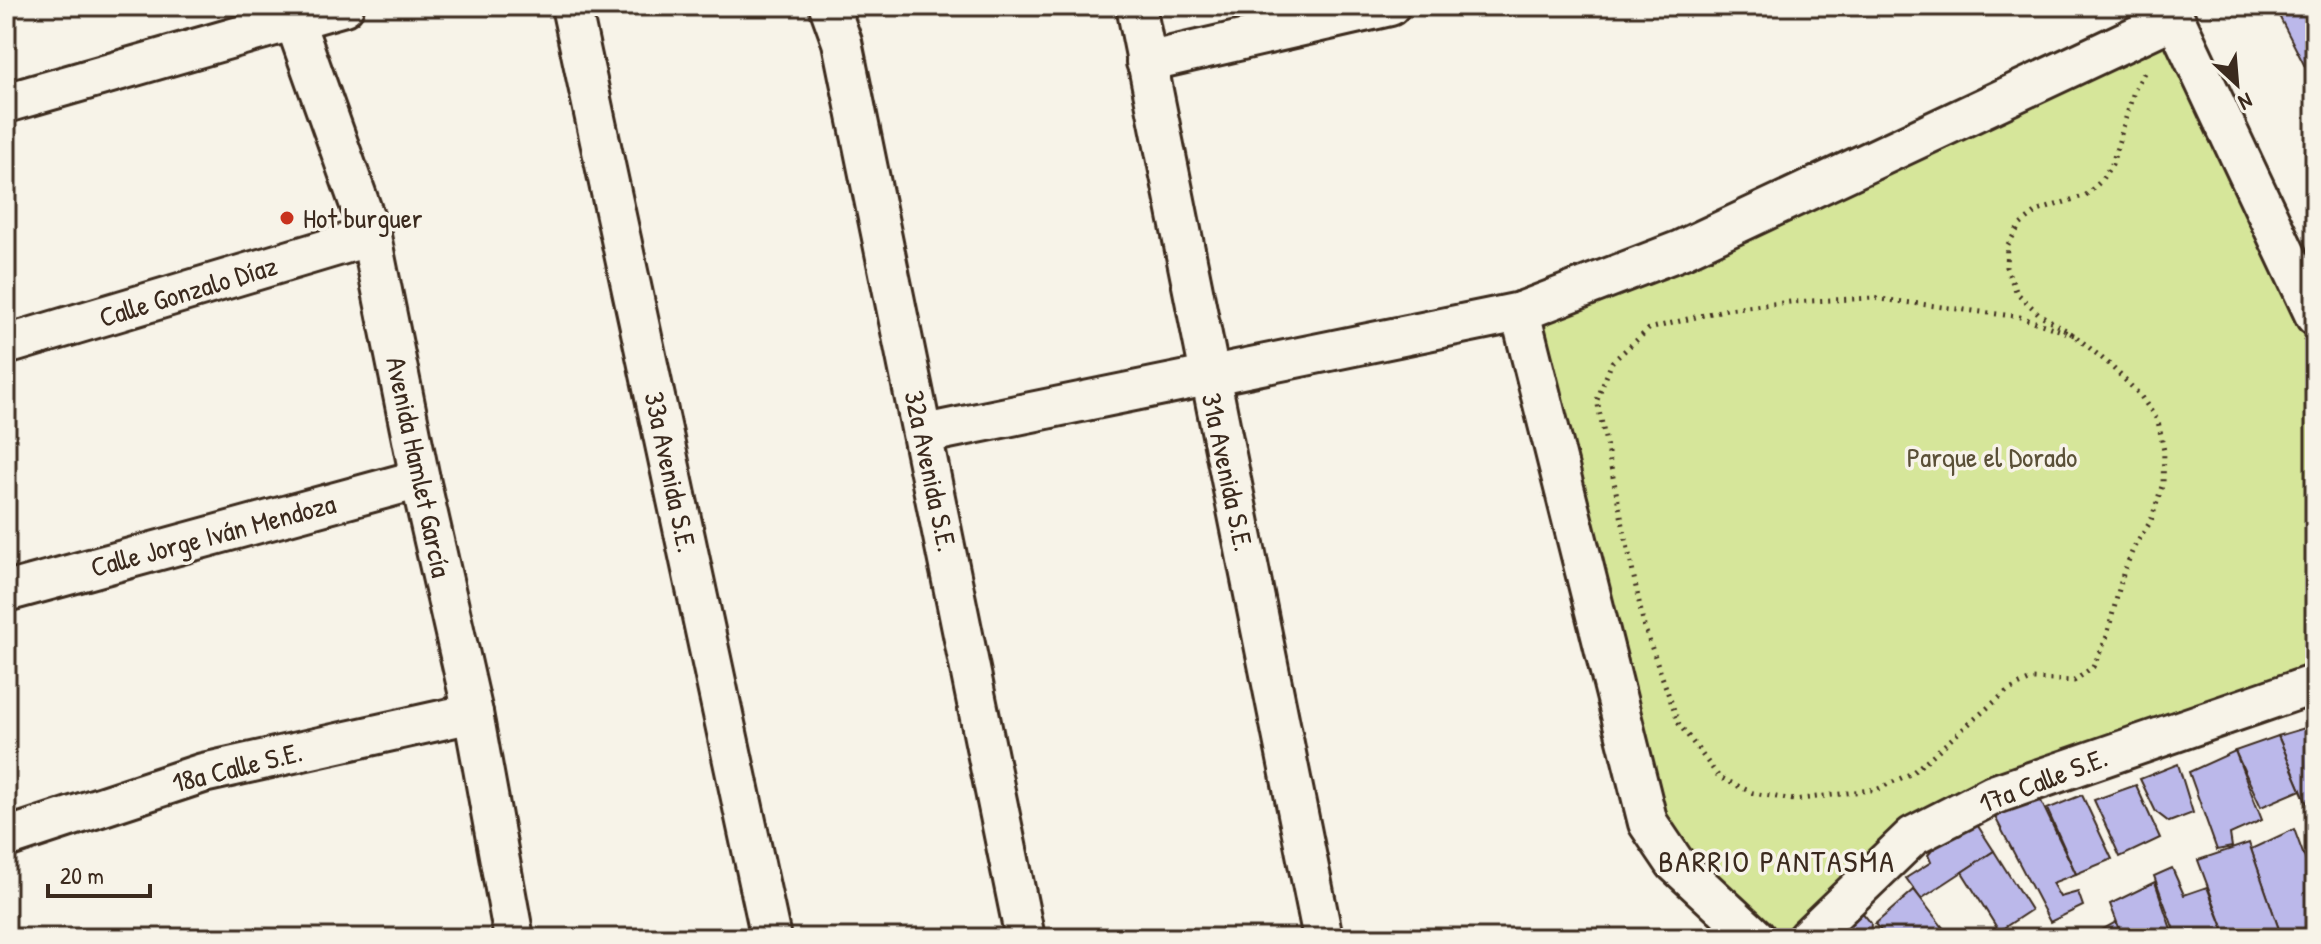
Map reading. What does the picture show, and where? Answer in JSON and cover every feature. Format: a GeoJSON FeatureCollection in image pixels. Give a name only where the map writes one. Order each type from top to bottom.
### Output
{"type":"FeatureCollection","features":[{"type":"Feature","properties":{"kind":"street"},"geometry":{"type":"LineString","coordinates":[[6,103],[290,13],[344,6]]}},
{"type":"Feature","properties":{"kind":"street","name":"33a Avenida S.E."},"geometry":{"type":"LineString","coordinates":[[571,6],[771,938]]}},
{"type":"Feature","properties":{"kind":"street","name":"32a Avenida S.E."},"geometry":{"type":"LineString","coordinates":[[829,6],[842,42],[1025,938]]}},
{"type":"Feature","properties":{"kind":"street","name":"31a Avenida S.E."},"geometry":{"type":"LineString","coordinates":[[1136,6],[1323,938]]}},
{"type":"Feature","properties":{"kind":"street"},"geometry":{"type":"LineString","coordinates":[[1146,62],[1390,6]]}},
{"type":"Feature","properties":{"kind":"street"},"geometry":{"type":"LineString","coordinates":[[924,434],[1520,312],[1681,250],[2172,12],[2315,316]]}},
{"type":"Feature","properties":{"kind":"street","name":"Avenida Hamlet García"},"geometry":{"type":"LineString","coordinates":[[290,13],[371,236],[420,479],[473,713],[510,937]]}},
{"type":"Feature","properties":{"kind":"street","name":"Calle Gonzalo Díaz"},"geometry":{"type":"LineString","coordinates":[[6,345],[371,236]]}},
{"type":"Feature","properties":{"kind":"street"},"geometry":{"type":"LineString","coordinates":[[1520,312],[1648,823],[1675,863],[1756,938]]}},
{"type":"Feature","properties":{"kind":"street","name":"Calle Jorge Iván Mendoza"},"geometry":{"type":"LineString","coordinates":[[6,592],[420,479]]}},
{"type":"Feature","properties":{"kind":"street","name":"17a Calle S.E."},"geometry":{"type":"LineString","coordinates":[[1807,938],[1913,836],[1993,795],[2315,684]]}},
{"type":"Feature","properties":{"kind":"street","name":"18a Calle S.E."},"geometry":{"type":"LineString","coordinates":[[6,838],[203,773],[473,713]]}},
{"type":"Feature","properties":{"kind":"path"},"geometry":{"type":"LineString","coordinates":[[2074,335],[2020,317],[1873,298],[1791,302],[1727,309],[1649,329],[1612,362],[1597,400],[1644,626],[1679,724],[1719,777],[1753,793],[1794,800],[1878,789],[1912,773],[2007,691],[2033,679],[2074,681],[2093,667],[2106,639],[2128,561],[2151,521],[2163,483],[2164,451],[2158,421],[2140,395],[2074,335],[2039,314],[2017,293],[2006,267],[2007,246],[2020,225],[2038,211],[2086,195],[2100,182],[2112,164],[2134,91],[2148,67]]}},
{"type":"Feature","properties":{"kind":"green space","name":"Parque el Dorado"},"geometry":{"type":"Polygon","coordinates":[[[2175,18],[2315,316],[2315,684],[1993,795],[1807,938],[1756,938],[1675,863],[1520,312],[2175,18]]]}},
{"type":"Feature","properties":{"kind":"building"},"geometry":{"type":"Polygon","coordinates":[[[2274,6],[2315,6],[2315,86],[2274,6]]]}},
{"type":"Feature","properties":{"kind":"building"},"geometry":{"type":"Polygon","coordinates":[[[2315,725],[2315,823],[2278,736],[2315,725]]]}},
{"type":"Feature","properties":{"kind":"building"},"geometry":{"type":"Polygon","coordinates":[[[2278,736],[2301,790],[2261,807],[2235,751],[2278,736]]]}},
{"type":"Feature","properties":{"kind":"building"},"geometry":{"type":"Polygon","coordinates":[[[2235,751],[2262,820],[2230,834],[2232,847],[2217,850],[2189,772],[2235,751]]]}},
{"type":"Feature","properties":{"kind":"building"},"geometry":{"type":"Polygon","coordinates":[[[2178,764],[2193,813],[2169,822],[2156,812],[2140,779],[2178,764]]]}},
{"type":"Feature","properties":{"kind":"building"},"geometry":{"type":"Polygon","coordinates":[[[2136,785],[2160,838],[2120,857],[2094,800],[2136,785]]]}},
{"type":"Feature","properties":{"kind":"building"},"geometry":{"type":"Polygon","coordinates":[[[2082,795],[2112,859],[2076,874],[2047,809],[2082,795]]]}},
{"type":"Feature","properties":{"kind":"building"},"geometry":{"type":"Polygon","coordinates":[[[2039,797],[2076,874],[2052,883],[2060,897],[2078,892],[2083,906],[2050,922],[1995,817],[2039,797]]]}},
{"type":"Feature","properties":{"kind":"building"},"geometry":{"type":"Polygon","coordinates":[[[1976,823],[1994,851],[1921,899],[1906,878],[1931,862],[1928,855],[1936,846],[1954,832],[1976,823]]]}},
{"type":"Feature","properties":{"kind":"building"},"geometry":{"type":"Polygon","coordinates":[[[2294,829],[2315,886],[2315,938],[2282,938],[2251,849],[2294,829]]]}},
{"type":"Feature","properties":{"kind":"building"},"geometry":{"type":"Polygon","coordinates":[[[2249,843],[2282,938],[2227,938],[2198,860],[2249,843]]]}},
{"type":"Feature","properties":{"kind":"building"},"geometry":{"type":"Polygon","coordinates":[[[1994,851],[2031,910],[1999,931],[1962,872],[1994,851]]]}},
{"type":"Feature","properties":{"kind":"building"},"geometry":{"type":"Polygon","coordinates":[[[2172,868],[2184,895],[2207,887],[2227,938],[2177,938],[2154,876],[2172,868]]]}},
{"type":"Feature","properties":{"kind":"building"},"geometry":{"type":"Polygon","coordinates":[[[2155,882],[2174,938],[2123,938],[2110,904],[2155,882]]]}},
{"type":"Feature","properties":{"kind":"building"},"geometry":{"type":"Polygon","coordinates":[[[1914,890],[1951,938],[1887,938],[1875,924],[1914,890]]]}},
{"type":"Feature","properties":{"kind":"building"},"geometry":{"type":"Polygon","coordinates":[[[1857,906],[1871,923],[1870,935],[1820,938],[1857,906]]]}},
{"type":"Feature","properties":{"kind":"building"},"geometry":{"type":"Polygon","coordinates":[[[2116,922],[2122,938],[2097,938],[2095,934],[2116,922]]]}},
{"type":"Feature","properties":{"kind":"building"},"geometry":{"type":"Polygon","coordinates":[[[1884,935],[1887,938],[1850,938],[1884,935]]]}},
{"type":"Feature","properties":{"kind":"place","name":"Hot burguer"},"geometry":{"type":"Point","coordinates":[287,218]}},
{"type":"Feature","properties":{"kind":"district","name":"BARRIO PANTASMA"},"geometry":{"type":"Point","coordinates":[1777,862]}}]}
